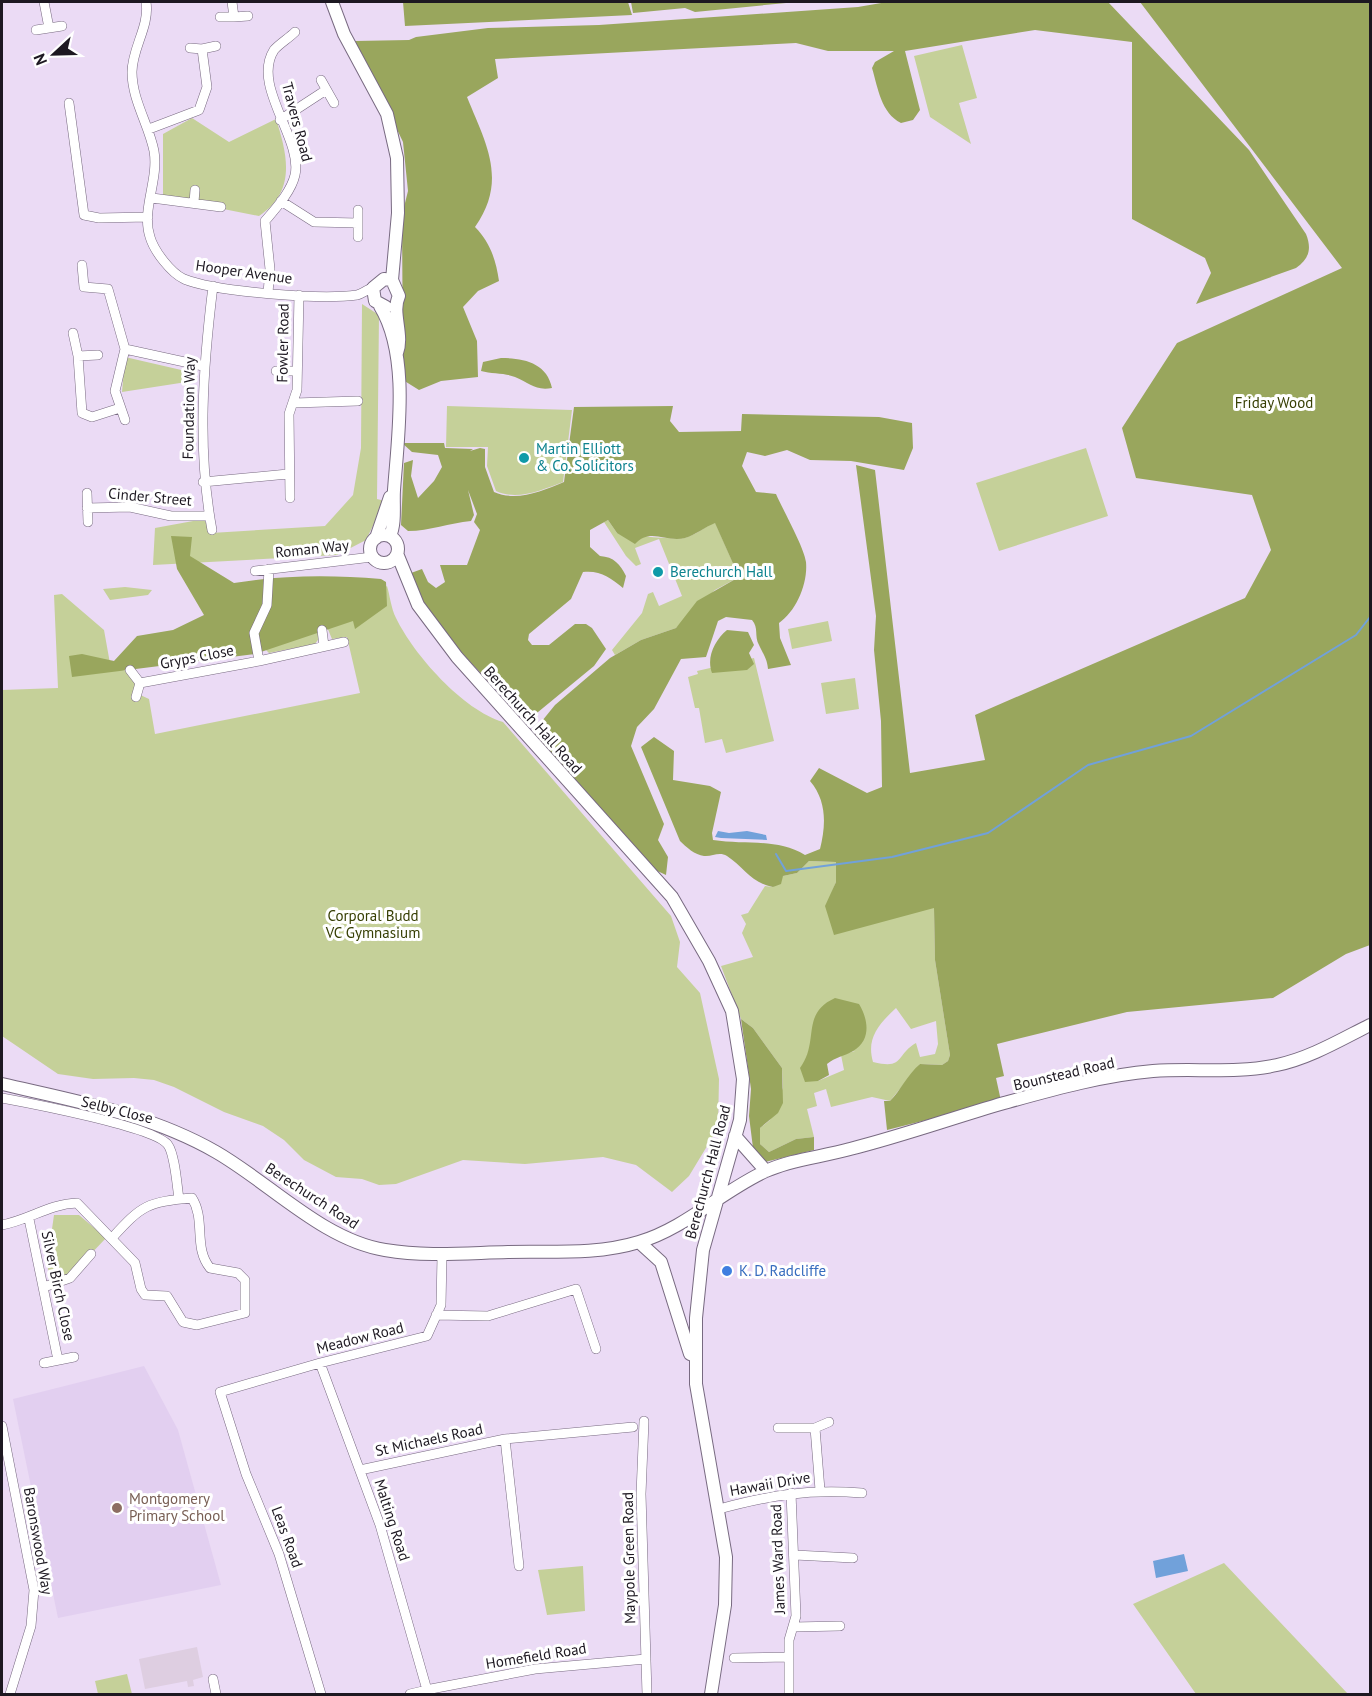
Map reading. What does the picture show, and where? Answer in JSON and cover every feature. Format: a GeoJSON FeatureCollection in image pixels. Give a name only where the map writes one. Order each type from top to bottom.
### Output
{"type":"FeatureCollection","features":[{"type":"Feature","properties":{"kind":"street"},"geometry":{"type":"LineString","coordinates":[[44,2],[49,28]]}},
{"type":"Feature","properties":{"kind":"street","name":"Hooper Avenue"},"geometry":{"type":"LineString","coordinates":[[146,2],[148,14],[138,42],[132,75],[155,153],[152,198],[148,217],[150,238],[166,264],[182,278],[213,286],[268,292],[299,295],[360,295],[375,285]]}},
{"type":"Feature","properties":{"kind":"street"},"geometry":{"type":"LineString","coordinates":[[232,2],[234,17]]}},
{"type":"Feature","properties":{"kind":"street"},"geometry":{"type":"LineString","coordinates":[[332,2],[344,34],[387,114],[397,158],[399,202],[392,280],[398,290],[396,301],[399,329],[397,353],[398,450],[390,536]]}},
{"type":"Feature","properties":{"kind":"street"},"geometry":{"type":"LineString","coordinates":[[220,17],[248,16]]}},
{"type":"Feature","properties":{"kind":"street"},"geometry":{"type":"LineString","coordinates":[[36,30],[62,26]]}},
{"type":"Feature","properties":{"kind":"street","name":"Travers Road"},"geometry":{"type":"LineString","coordinates":[[268,292],[270,269],[265,221],[281,201],[295,173],[293,153],[280,120],[268,74],[274,51],[295,32]]}},
{"type":"Feature","properties":{"kind":"street"},"geometry":{"type":"LineString","coordinates":[[190,48],[202,49],[216,46]]}},
{"type":"Feature","properties":{"kind":"street"},"geometry":{"type":"LineString","coordinates":[[149,129],[199,110],[207,87],[202,49]]}},
{"type":"Feature","properties":{"kind":"street"},"geometry":{"type":"LineString","coordinates":[[321,80],[334,103]]}},
{"type":"Feature","properties":{"kind":"street"},"geometry":{"type":"LineString","coordinates":[[280,120],[326,90]]}},
{"type":"Feature","properties":{"kind":"street"},"geometry":{"type":"LineString","coordinates":[[69,103],[84,215],[99,218],[148,217]]}},
{"type":"Feature","properties":{"kind":"street"},"geometry":{"type":"LineString","coordinates":[[194,202],[195,190]]}},
{"type":"Feature","properties":{"kind":"street"},"geometry":{"type":"LineString","coordinates":[[152,198],[221,207]]}},
{"type":"Feature","properties":{"kind":"street"},"geometry":{"type":"LineString","coordinates":[[281,201],[314,222],[358,223]]}},
{"type":"Feature","properties":{"kind":"street"},"geometry":{"type":"LineString","coordinates":[[358,210],[358,237]]}},
{"type":"Feature","properties":{"kind":"street"},"geometry":{"type":"LineString","coordinates":[[395,240],[375,285],[378,304],[390,325],[397,353]]}},
{"type":"Feature","properties":{"kind":"street"},"geometry":{"type":"LineString","coordinates":[[82,265],[79,287],[108,289],[125,349],[115,391],[125,420]]}},
{"type":"Feature","properties":{"kind":"street"},"geometry":{"type":"LineString","coordinates":[[375,285],[384,279],[392,280]]}},
{"type":"Feature","properties":{"kind":"street","name":"Foundation Way"},"geometry":{"type":"LineString","coordinates":[[212,530],[203,482],[203,366],[213,286]]}},
{"type":"Feature","properties":{"kind":"street","name":"Fowler Road"},"geometry":{"type":"LineString","coordinates":[[290,498],[289,414],[297,390],[299,295]]}},
{"type":"Feature","properties":{"kind":"street"},"geometry":{"type":"LineString","coordinates":[[360,295],[378,304],[392,306],[396,301]]}},
{"type":"Feature","properties":{"kind":"street"},"geometry":{"type":"LineString","coordinates":[[74,333],[82,413],[92,417],[120,408]]}},
{"type":"Feature","properties":{"kind":"street"},"geometry":{"type":"LineString","coordinates":[[125,349],[203,366]]}},
{"type":"Feature","properties":{"kind":"street"},"geometry":{"type":"LineString","coordinates":[[78,356],[98,355]]}},
{"type":"Feature","properties":{"kind":"street"},"geometry":{"type":"LineString","coordinates":[[276,371],[296,371]]}},
{"type":"Feature","properties":{"kind":"street"},"geometry":{"type":"LineString","coordinates":[[294,403],[358,401]]}},
{"type":"Feature","properties":{"kind":"street"},"geometry":{"type":"LineString","coordinates":[[203,482],[288,474]]}},
{"type":"Feature","properties":{"kind":"street"},"geometry":{"type":"LineString","coordinates":[[376,538],[381,535],[390,536],[397,544],[393,560],[372,557],[370,549],[394,491]]}},
{"type":"Feature","properties":{"kind":"street","name":"Cinder Street"},"geometry":{"type":"LineString","coordinates":[[87,493],[88,522]]}},
{"type":"Feature","properties":{"kind":"street","name":"Cinder Street"},"geometry":{"type":"LineString","coordinates":[[87,508],[130,507],[171,516],[209,516]]}},
{"type":"Feature","properties":{"kind":"street","name":"Roman Way"},"geometry":{"type":"LineString","coordinates":[[255,571],[372,557]]}},
{"type":"Feature","properties":{"kind":"street","name":"Berechurch Hall Road"},"geometry":{"type":"LineString","coordinates":[[393,560],[429,622],[457,657],[667,892],[686,919],[724,990],[734,1021],[742,1079],[740,1120],[715,1202],[697,1292],[695,1356],[700,1414],[719,1509],[726,1579],[711,1695]]}},
{"type":"Feature","properties":{"kind":"street"},"geometry":{"type":"LineString","coordinates":[[259,661],[254,633],[267,605],[269,569]]}},
{"type":"Feature","properties":{"kind":"street"},"geometry":{"type":"LineString","coordinates":[[322,630],[324,646]]}},
{"type":"Feature","properties":{"kind":"street","name":"Gryps Close"},"geometry":{"type":"LineString","coordinates":[[140,683],[259,661],[344,642]]}},
{"type":"Feature","properties":{"kind":"street"},"geometry":{"type":"LineString","coordinates":[[130,670],[140,683],[136,697]]}},
{"type":"Feature","properties":{"kind":"street","name":"Bounstead Road"},"geometry":{"type":"LineString","coordinates":[[715,1202],[765,1171],[851,1149],[1006,1102],[1080,1084],[1155,1071],[1227,1071],[1286,1063],[1313,1054],[1371,1025]]}},
{"type":"Feature","properties":{"kind":"street","name":"Berechurch Road"},"geometry":{"type":"LineString","coordinates":[[2,1084],[108,1108],[174,1130],[216,1152],[339,1235],[378,1249],[442,1256],[597,1250],[639,1242],[690,1218],[715,1202]]}},
{"type":"Feature","properties":{"kind":"street","name":"Selby Close"},"geometry":{"type":"LineString","coordinates":[[2,1098],[129,1127],[162,1138],[170,1146],[179,1199]]}},
{"type":"Feature","properties":{"kind":"street"},"geometry":{"type":"LineString","coordinates":[[735,1136],[765,1171]]}},
{"type":"Feature","properties":{"kind":"street"},"geometry":{"type":"LineString","coordinates":[[2,1225],[29,1219],[51,1206],[77,1203],[135,1263],[141,1289],[145,1295],[167,1296],[183,1322],[197,1325],[245,1313],[247,1304],[245,1280],[238,1273],[210,1268],[204,1260],[199,1241],[201,1226],[197,1206],[192,1198],[155,1202],[140,1208],[112,1238]]}},
{"type":"Feature","properties":{"kind":"street"},"geometry":{"type":"LineString","coordinates":[[690,1218],[709,1227]]}},
{"type":"Feature","properties":{"kind":"street","name":"Silver Birch Close"},"geometry":{"type":"LineString","coordinates":[[29,1219],[58,1360]]}},
{"type":"Feature","properties":{"kind":"street"},"geometry":{"type":"LineString","coordinates":[[639,1242],[660,1262],[683,1338],[690,1354],[695,1356]]}},
{"type":"Feature","properties":{"kind":"street"},"geometry":{"type":"LineString","coordinates":[[44,1287],[70,1278],[91,1254]]}},
{"type":"Feature","properties":{"kind":"street","name":"Meadow Road"},"geometry":{"type":"LineString","coordinates":[[220,1392],[320,1363],[427,1336],[441,1305],[442,1256]]}},
{"type":"Feature","properties":{"kind":"street"},"geometry":{"type":"LineString","coordinates":[[436,1315],[488,1316],[576,1289],[596,1349]]}},
{"type":"Feature","properties":{"kind":"street"},"geometry":{"type":"LineString","coordinates":[[44,1363],[74,1357]]}},
{"type":"Feature","properties":{"kind":"street","name":"Malting Road"},"geometry":{"type":"LineString","coordinates":[[320,1363],[380,1525],[429,1690]]}},
{"type":"Feature","properties":{"kind":"street","name":"Leas Road"},"geometry":{"type":"LineString","coordinates":[[220,1392],[246,1474],[279,1554],[321,1695]]}},
{"type":"Feature","properties":{"kind":"street","name":"Maypole Green Road"},"geometry":{"type":"LineString","coordinates":[[644,1421],[641,1494],[647,1695]]}},
{"type":"Feature","properties":{"kind":"street"},"geometry":{"type":"LineString","coordinates":[[778,1428],[815,1428],[829,1422]]}},
{"type":"Feature","properties":{"kind":"street","name":"Baronswood Way"},"geometry":{"type":"LineString","coordinates":[[2,1426],[34,1590],[30,1630],[10,1695]]}},
{"type":"Feature","properties":{"kind":"street","name":"St Michaels Road"},"geometry":{"type":"LineString","coordinates":[[360,1470],[505,1439],[633,1427]]}},
{"type":"Feature","properties":{"kind":"street"},"geometry":{"type":"LineString","coordinates":[[815,1428],[820,1490]]}},
{"type":"Feature","properties":{"kind":"street","name":"St Michaels Road"},"geometry":{"type":"LineString","coordinates":[[505,1439],[519,1566]]}},
{"type":"Feature","properties":{"kind":"street","name":"Hawaii Drive"},"geometry":{"type":"LineString","coordinates":[[719,1509],[791,1493],[820,1490],[862,1493]]}},
{"type":"Feature","properties":{"kind":"street","name":"James Ward Road"},"geometry":{"type":"LineString","coordinates":[[789,1695],[788,1657],[796,1616],[791,1493]]}},
{"type":"Feature","properties":{"kind":"street"},"geometry":{"type":"LineString","coordinates":[[795,1555],[853,1558]]}},
{"type":"Feature","properties":{"kind":"street"},"geometry":{"type":"LineString","coordinates":[[821,1626],[821,1637]]}},
{"type":"Feature","properties":{"kind":"street"},"geometry":{"type":"LineString","coordinates":[[793,1627],[840,1626]]}},
{"type":"Feature","properties":{"kind":"street"},"geometry":{"type":"LineString","coordinates":[[734,1658],[788,1657]]}},
{"type":"Feature","properties":{"kind":"street","name":"Homefield Road"},"geometry":{"type":"LineString","coordinates":[[410,1695],[429,1690],[446,1691],[535,1669],[646,1659]]}},
{"type":"Feature","properties":{"kind":"street"},"geometry":{"type":"LineString","coordinates":[[213,1679],[216,1695]]}},
{"type":"Feature","properties":{"kind":"shaded area","name":"Montgomery Primary School"},"geometry":{"type":"Polygon","coordinates":[[[144,1366],[178,1430],[221,1585],[58,1618],[13,1399],[144,1366]]]}},
{"type":"Feature","properties":{"kind":"shaded area"},"geometry":{"type":"Polygon","coordinates":[[[197,1647],[203,1677],[193,1680],[194,1686],[188,1687],[187,1681],[145,1689],[139,1659],[197,1647]]]}},
{"type":"Feature","properties":{"kind":"green space"},"geometry":{"type":"Polygon","coordinates":[[[403,2],[628,2],[632,15],[405,26],[403,2]]]}},
{"type":"Feature","properties":{"kind":"green space"},"geometry":{"type":"Polygon","coordinates":[[[631,2],[786,3],[695,12],[685,8],[633,13],[631,2]]]}},
{"type":"Feature","properties":{"kind":"green space"},"geometry":{"type":"Polygon","coordinates":[[[887,2],[1108,2],[1249,150],[1306,234],[1309,249],[1304,261],[1296,268],[1196,304],[1211,273],[1205,258],[1132,219],[1132,42],[1035,30],[905,51],[920,110],[913,120],[901,123],[894,119],[885,106],[872,68],[875,62],[894,51],[828,51],[796,43],[495,59],[498,78],[467,97],[487,146],[492,178],[485,210],[475,227],[492,252],[499,281],[478,291],[463,307],[477,341],[478,377],[441,381],[419,390],[403,380],[402,215],[408,191],[403,142],[355,41],[409,40],[416,37],[488,28],[599,25],[858,7],[887,2]]]}},
{"type":"Feature","properties":{"kind":"green space","name":"Friday Wood"},"geometry":{"type":"Polygon","coordinates":[[[1140,2],[1370,2],[1370,945],[1346,954],[1273,998],[1127,1012],[997,1044],[1004,1076],[996,1078],[1001,1101],[887,1130],[884,1101],[890,1101],[920,1064],[942,1065],[948,1061],[950,1055],[935,960],[934,908],[834,935],[825,906],[836,882],[836,862],[809,861],[797,873],[783,876],[781,884],[773,887],[759,882],[724,855],[704,856],[694,852],[680,841],[641,747],[654,737],[674,751],[673,780],[710,786],[721,792],[712,833],[713,840],[772,844],[805,855],[820,849],[822,840],[824,814],[820,797],[810,781],[819,768],[867,793],[882,787],[881,721],[874,650],[876,616],[856,465],[875,470],[910,773],[985,760],[975,715],[1245,598],[1271,550],[1252,495],[1136,478],[1122,428],[1177,343],[1342,268],[1140,2]]]}},
{"type":"Feature","properties":{"kind":"green space"},"geometry":{"type":"Polygon","coordinates":[[[962,45],[977,98],[959,103],[971,144],[930,117],[914,56],[962,45]]]}},
{"type":"Feature","properties":{"kind":"green space"},"geometry":{"type":"Polygon","coordinates":[[[192,118],[229,142],[276,119],[286,160],[284,185],[271,206],[259,216],[163,197],[163,134],[192,118]]]}},
{"type":"Feature","properties":{"kind":"green space"},"geometry":{"type":"Polygon","coordinates":[[[362,304],[379,315],[377,499],[385,501],[366,540],[337,555],[153,565],[155,528],[204,519],[211,533],[325,526],[353,495],[361,448],[362,304]]]}},
{"type":"Feature","properties":{"kind":"green space"},"geometry":{"type":"Polygon","coordinates":[[[125,357],[190,372],[193,381],[122,392],[125,357]]]}},
{"type":"Feature","properties":{"kind":"green space"},"geometry":{"type":"Polygon","coordinates":[[[501,358],[526,361],[540,368],[552,388],[537,387],[511,376],[481,371],[483,362],[501,358]]]}},
{"type":"Feature","properties":{"kind":"green space"},"geometry":{"type":"Polygon","coordinates":[[[447,406],[572,410],[563,482],[521,495],[496,491],[487,466],[488,447],[446,447],[447,406]]]}},
{"type":"Feature","properties":{"kind":"green space"},"geometry":{"type":"Polygon","coordinates":[[[673,406],[670,421],[679,432],[741,431],[742,414],[879,417],[912,423],[913,448],[904,470],[851,461],[810,460],[787,450],[765,456],[747,452],[742,466],[756,492],[776,494],[806,562],[805,579],[800,596],[791,612],[779,623],[780,638],[791,665],[768,669],[752,620],[726,617],[718,621],[706,657],[681,659],[654,709],[637,727],[631,746],[664,824],[658,840],[668,857],[666,875],[653,869],[535,735],[542,721],[555,705],[610,658],[641,640],[676,628],[697,601],[739,577],[715,523],[685,538],[671,539],[652,536],[641,539],[635,544],[617,533],[608,520],[590,530],[590,547],[600,556],[616,562],[624,572],[626,576],[623,588],[595,572],[583,572],[571,599],[529,634],[528,640],[532,645],[549,645],[575,624],[586,624],[592,628],[606,649],[594,666],[532,717],[522,717],[443,633],[423,604],[411,573],[422,569],[428,582],[436,588],[445,582],[440,565],[467,565],[480,530],[474,522],[477,514],[468,490],[474,515],[471,521],[416,531],[408,531],[401,525],[404,463],[413,460],[411,476],[418,498],[434,481],[442,467],[438,455],[412,452],[402,443],[444,443],[445,448],[473,449],[470,451],[485,449],[485,467],[494,492],[520,496],[564,482],[574,407],[673,406]]]}},
{"type":"Feature","properties":{"kind":"green space"},"geometry":{"type":"Polygon","coordinates":[[[1086,448],[1108,516],[999,551],[976,483],[1086,448]]]}},
{"type":"Feature","properties":{"kind":"green space"},"geometry":{"type":"Polygon","coordinates":[[[608,520],[617,533],[671,538],[688,537],[715,522],[739,577],[715,590],[676,628],[641,640],[615,655],[612,650],[642,613],[648,594],[653,592],[659,606],[682,596],[659,539],[635,548],[641,564],[636,566],[626,556],[604,522],[608,520]]]}},
{"type":"Feature","properties":{"kind":"green space"},"geometry":{"type":"Polygon","coordinates":[[[171,536],[192,537],[190,556],[234,583],[308,576],[381,579],[386,582],[387,606],[355,629],[353,621],[255,654],[72,677],[69,656],[82,654],[114,661],[137,636],[173,630],[204,615],[177,569],[171,536]]]}},
{"type":"Feature","properties":{"kind":"green space","name":"Corporal Budd VC Gymnasium"},"geometry":{"type":"Polygon","coordinates":[[[387,586],[396,618],[427,664],[456,694],[488,716],[503,722],[671,916],[680,942],[677,967],[700,993],[719,1079],[718,1128],[689,1176],[672,1192],[636,1165],[603,1157],[525,1164],[463,1160],[396,1184],[379,1185],[362,1179],[336,1177],[304,1160],[284,1140],[263,1126],[224,1112],[174,1087],[154,1080],[93,1079],[58,1074],[2,1036],[2,690],[58,688],[54,595],[62,594],[104,630],[111,669],[130,671],[137,677],[136,693],[149,699],[155,734],[360,693],[347,637],[332,639],[327,627],[315,644],[269,653],[264,648],[355,609],[387,586]]]}},
{"type":"Feature","properties":{"kind":"green space"},"geometry":{"type":"Polygon","coordinates":[[[125,587],[152,590],[148,595],[110,600],[103,589],[125,587]]]}},
{"type":"Feature","properties":{"kind":"green space"},"geometry":{"type":"Polygon","coordinates":[[[828,621],[832,641],[792,649],[788,629],[828,621]]]}},
{"type":"Feature","properties":{"kind":"green space"},"geometry":{"type":"Polygon","coordinates":[[[727,630],[748,632],[754,645],[749,653],[754,664],[747,670],[712,673],[710,661],[713,649],[727,630]]]}},
{"type":"Feature","properties":{"kind":"green space"},"geometry":{"type":"Polygon","coordinates":[[[754,658],[774,741],[726,753],[722,739],[705,743],[699,708],[695,708],[688,677],[698,674],[697,671],[754,658]]]}},
{"type":"Feature","properties":{"kind":"green space"},"geometry":{"type":"Polygon","coordinates":[[[855,678],[859,709],[826,714],[821,683],[855,678]]]}},
{"type":"Feature","properties":{"kind":"green space"},"geometry":{"type":"Polygon","coordinates":[[[809,861],[836,862],[836,882],[832,892],[934,908],[935,960],[950,1055],[948,1061],[942,1065],[920,1064],[890,1101],[872,1097],[831,1107],[826,1089],[814,1093],[817,1106],[807,1109],[814,1137],[796,1139],[769,1152],[760,1144],[760,1128],[770,1120],[783,1088],[782,1068],[753,1028],[741,1019],[721,966],[753,957],[742,933],[746,924],[741,915],[748,913],[765,886],[773,887],[783,876],[797,873],[809,861]],[[896,1008],[884,1020],[873,1039],[871,1053],[873,1062],[895,1063],[916,1043],[920,1057],[935,1054],[938,1044],[936,1021],[911,1029],[896,1008]],[[855,1051],[808,1058],[801,1068],[818,1081],[844,1070],[841,1055],[855,1051]]]}},
{"type":"Feature","properties":{"kind":"green space"},"geometry":{"type":"Polygon","coordinates":[[[835,998],[859,1004],[865,1016],[866,1035],[853,1051],[827,1064],[829,1075],[818,1081],[805,1082],[800,1068],[809,1048],[814,1020],[824,1004],[835,998]]]}},
{"type":"Feature","properties":{"kind":"green space"},"geometry":{"type":"Polygon","coordinates":[[[741,1019],[753,1028],[782,1068],[783,1103],[778,1113],[760,1128],[760,1144],[769,1152],[796,1139],[814,1137],[814,1150],[765,1162],[754,1156],[749,1116],[751,1089],[741,1019]]]}},
{"type":"Feature","properties":{"kind":"green space"},"geometry":{"type":"Polygon","coordinates":[[[54,1215],[79,1215],[106,1238],[69,1277],[51,1282],[41,1236],[52,1229],[54,1215]]]}},
{"type":"Feature","properties":{"kind":"green space"},"geometry":{"type":"Polygon","coordinates":[[[1224,1563],[1348,1694],[1196,1694],[1133,1604],[1224,1563]]]}},
{"type":"Feature","properties":{"kind":"green space"},"geometry":{"type":"Polygon","coordinates":[[[583,1566],[585,1611],[547,1615],[538,1570],[583,1566]]]}},
{"type":"Feature","properties":{"kind":"green space"},"geometry":{"type":"Polygon","coordinates":[[[127,1674],[132,1694],[98,1694],[95,1681],[127,1674]]]}},
{"type":"Feature","properties":{"kind":"water"},"geometry":{"type":"Polygon","coordinates":[[[718,831],[729,833],[747,831],[766,835],[767,840],[715,837],[718,831]]]}},
{"type":"Feature","properties":{"kind":"water"},"geometry":{"type":"Polygon","coordinates":[[[1184,1554],[1188,1571],[1156,1578],[1153,1561],[1184,1554]]]}},
{"type":"Feature","properties":{"kind":"waterway"},"geometry":{"type":"LineString","coordinates":[[776,854],[786,871],[892,857],[988,833],[1088,765],[1191,736],[1356,635],[1370,617]]}},
{"type":"Feature","properties":{"kind":"place","name":"Martin Elliott & Co. Solicitors"},"geometry":{"type":"Point","coordinates":[524,458]}},
{"type":"Feature","properties":{"kind":"place","name":"Berechurch Hall"},"geometry":{"type":"Point","coordinates":[658,572]}},
{"type":"Feature","properties":{"kind":"place","name":"K. D. Radcliffe"},"geometry":{"type":"Point","coordinates":[727,1271]}},
{"type":"Feature","properties":{"kind":"place","name":"Montgomery Primary School"},"geometry":{"type":"Point","coordinates":[117,1508]}}]}
